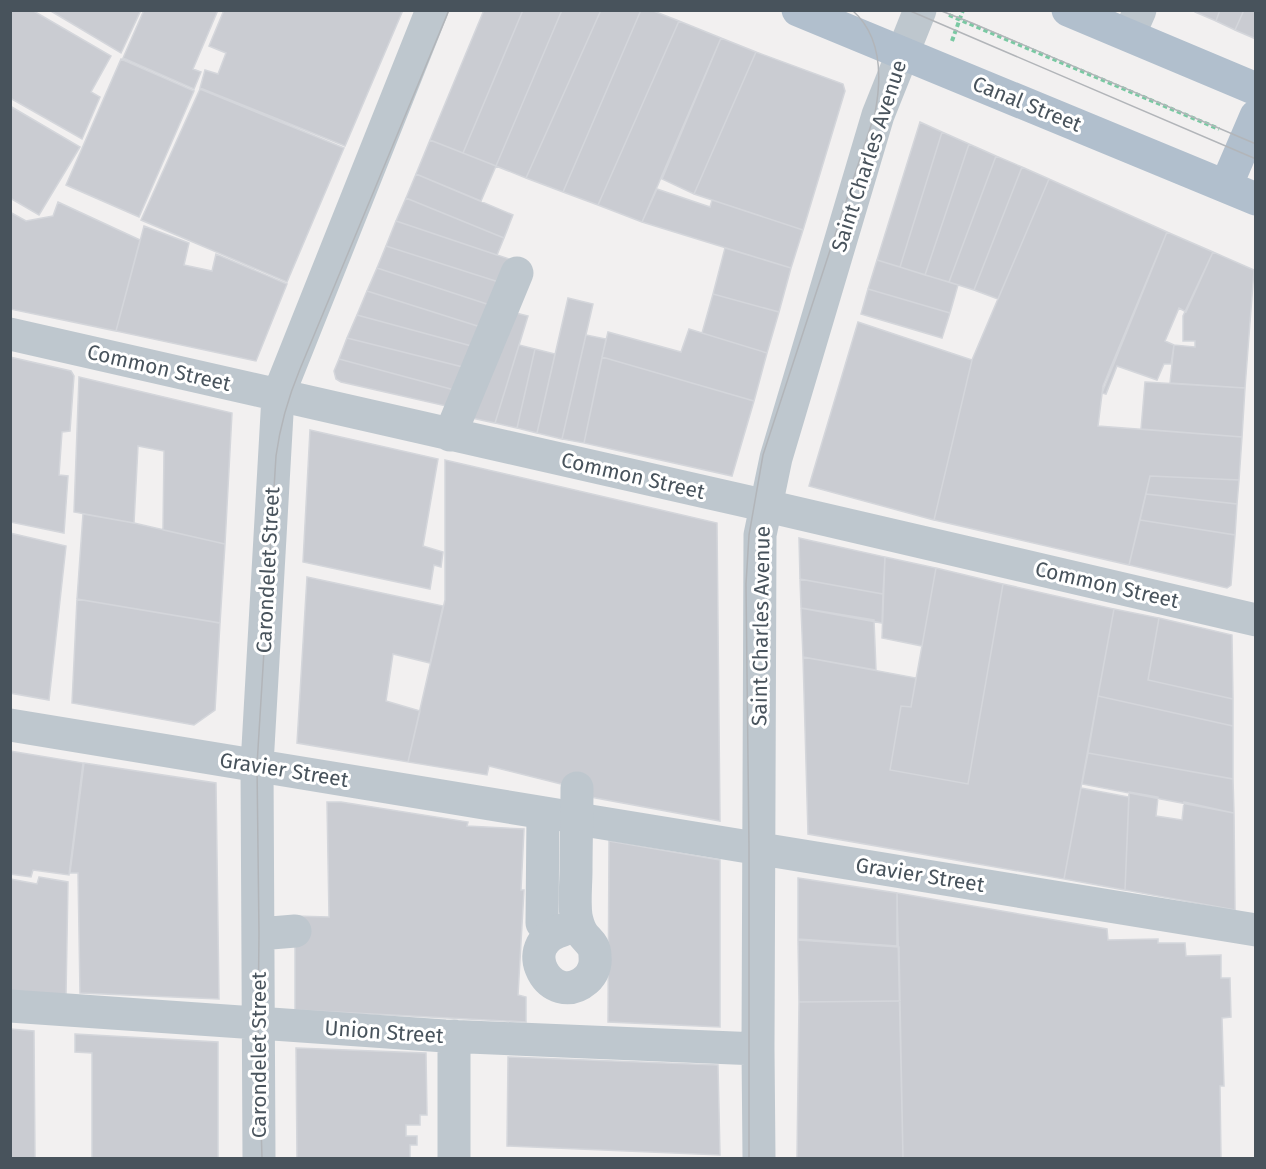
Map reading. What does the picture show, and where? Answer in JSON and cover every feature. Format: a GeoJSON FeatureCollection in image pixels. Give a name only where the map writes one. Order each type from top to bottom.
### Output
{"type":"FeatureCollection","features":[{"type":"Feature","properties":{"kind":"main road","name":"Canal Street"},"geometry":{"type":"LineString","coordinates":[[798,10],[1256,199]]}},
{"type":"Feature","properties":{"kind":"main road"},"geometry":{"type":"LineString","coordinates":[[1068,10],[1135,23],[1256,89]]}},
{"type":"Feature","properties":{"kind":"main road"},"geometry":{"type":"LineString","coordinates":[[1226,186],[1251,128]]}},
{"type":"Feature","properties":{"kind":"street","name":"Carondelet Street"},"geometry":{"type":"LineString","coordinates":[[258,1158],[257,765],[278,396],[432,10]]}},
{"type":"Feature","properties":{"kind":"street","name":"Saint Charles Avenue"},"geometry":{"type":"LineString","coordinates":[[759,1158],[760,535],[776,458],[878,115],[920,10]]}},
{"type":"Feature","properties":{"kind":"street"},"geometry":{"type":"LineString","coordinates":[[450,435],[517,273]]}},
{"type":"Feature","properties":{"kind":"street","name":"Common Street"},"geometry":{"type":"LineString","coordinates":[[10,334],[1256,620]]}},
{"type":"Feature","properties":{"kind":"street","name":"Gravier Street"},"geometry":{"type":"LineString","coordinates":[[10,725],[257,765],[503,817],[567,811],[759,848],[1256,930]]}},
{"type":"Feature","properties":{"kind":"street"},"geometry":{"type":"LineString","coordinates":[[567,811],[575,909],[583,935],[591,943],[596,957],[592,973],[580,984],[557,986],[545,976],[539,963],[541,949],[557,925],[567,811]]}},
{"type":"Feature","properties":{"kind":"street"},"geometry":{"type":"LineString","coordinates":[[259,934],[295,931]]}},
{"type":"Feature","properties":{"kind":"street","name":"Union Street"},"geometry":{"type":"LineString","coordinates":[[10,1006],[258,1024],[398,1024],[448,1030],[758,1049]]}},
{"type":"Feature","properties":{"kind":"street"},"geometry":{"type":"LineString","coordinates":[[448,1030],[454,1158]]}},
{"type":"Feature","properties":{"kind":"path"},"geometry":{"type":"LineString","coordinates":[[939,10],[1251,128]]}},
{"type":"Feature","properties":{"kind":"path"},"geometry":{"type":"LineString","coordinates":[[951,43],[963,10]]}},
{"type":"Feature","properties":{"kind":"building"},"geometry":{"type":"Polygon","coordinates":[[[10,10],[32,10],[111,56],[91,92],[100,97],[82,139],[10,98],[10,10]]]}},
{"type":"Feature","properties":{"kind":"building"},"geometry":{"type":"Polygon","coordinates":[[[49,10],[141,10],[121,53],[49,10]]]}},
{"type":"Feature","properties":{"kind":"building"},"geometry":{"type":"Polygon","coordinates":[[[144,10],[218,10],[193,69],[201,72],[194,89],[123,58],[144,10]]]}},
{"type":"Feature","properties":{"kind":"building"},"geometry":{"type":"Polygon","coordinates":[[[224,10],[403,10],[345,146],[200,88],[205,70],[218,74],[226,53],[209,46],[224,10]]]}},
{"type":"Feature","properties":{"kind":"building"},"geometry":{"type":"Polygon","coordinates":[[[484,10],[523,10],[463,153],[430,140],[484,10]]]}},
{"type":"Feature","properties":{"kind":"building"},"geometry":{"type":"Polygon","coordinates":[[[523,10],[562,10],[496,166],[463,153],[523,10]]]}},
{"type":"Feature","properties":{"kind":"building"},"geometry":{"type":"Polygon","coordinates":[[[562,10],[601,10],[526,178],[496,166],[562,10]]]}},
{"type":"Feature","properties":{"kind":"building"},"geometry":{"type":"Polygon","coordinates":[[[601,10],[641,10],[563,192],[526,178],[601,10]]]}},
{"type":"Feature","properties":{"kind":"building"},"geometry":{"type":"Polygon","coordinates":[[[641,10],[651,10],[679,21],[598,205],[563,192],[641,10]]]}},
{"type":"Feature","properties":{"kind":"building"},"geometry":{"type":"Polygon","coordinates":[[[1195,10],[1220,10],[1216,21],[1195,10]]]}},
{"type":"Feature","properties":{"kind":"building"},"geometry":{"type":"Polygon","coordinates":[[[1220,10],[1244,10],[1235,30],[1216,21],[1220,10]]]}},
{"type":"Feature","properties":{"kind":"building"},"geometry":{"type":"Polygon","coordinates":[[[1244,10],[1256,10],[1256,39],[1235,30],[1244,10]]]}},
{"type":"Feature","properties":{"kind":"building"},"geometry":{"type":"Polygon","coordinates":[[[679,21],[721,38],[642,222],[598,205],[679,21]]]}},
{"type":"Feature","properties":{"kind":"building"},"geometry":{"type":"Polygon","coordinates":[[[721,38],[756,52],[694,194],[662,179],[721,38]]]}},
{"type":"Feature","properties":{"kind":"building"},"geometry":{"type":"Polygon","coordinates":[[[756,52],[843,84],[845,91],[803,230],[694,194],[756,52]]]}},
{"type":"Feature","properties":{"kind":"building"},"geometry":{"type":"Polygon","coordinates":[[[121,59],[194,91],[139,217],[66,185],[121,59]]]}},
{"type":"Feature","properties":{"kind":"building"},"geometry":{"type":"Polygon","coordinates":[[[200,89],[344,148],[287,282],[141,220],[200,89]]]}},
{"type":"Feature","properties":{"kind":"building"},"geometry":{"type":"Polygon","coordinates":[[[10,106],[80,147],[39,215],[10,198],[10,106]]]}},
{"type":"Feature","properties":{"kind":"building"},"geometry":{"type":"Polygon","coordinates":[[[920,122],[942,132],[900,267],[877,260],[920,122]]]}},
{"type":"Feature","properties":{"kind":"building"},"geometry":{"type":"Polygon","coordinates":[[[942,132],[969,144],[925,275],[900,267],[942,132]]]}},
{"type":"Feature","properties":{"kind":"building"},"geometry":{"type":"Polygon","coordinates":[[[430,140],[496,166],[481,201],[416,174],[430,140]]]}},
{"type":"Feature","properties":{"kind":"building"},"geometry":{"type":"Polygon","coordinates":[[[969,144],[996,156],[949,282],[925,275],[969,144]]]}},
{"type":"Feature","properties":{"kind":"building"},"geometry":{"type":"Polygon","coordinates":[[[996,156],[1022,167],[974,290],[949,282],[996,156]]]}},
{"type":"Feature","properties":{"kind":"building"},"geometry":{"type":"Polygon","coordinates":[[[1022,167],[1049,179],[998,299],[974,290],[1022,167]]]}},
{"type":"Feature","properties":{"kind":"building"},"geometry":{"type":"Polygon","coordinates":[[[416,174],[513,215],[504,238],[406,198],[416,174]]]}},
{"type":"Feature","properties":{"kind":"building"},"geometry":{"type":"Polygon","coordinates":[[[1049,179],[1167,232],[1103,386],[1098,426],[1242,437],[1239,480],[1150,476],[1129,565],[934,520],[972,360],[1049,179]]]}},
{"type":"Feature","properties":{"kind":"building"},"geometry":{"type":"Polygon","coordinates":[[[657,189],[710,207],[712,200],[803,230],[791,268],[642,222],[657,189]]]}},
{"type":"Feature","properties":{"kind":"building"},"geometry":{"type":"Polygon","coordinates":[[[406,198],[504,238],[497,255],[396,221],[406,198]]]}},
{"type":"Feature","properties":{"kind":"building"},"geometry":{"type":"Polygon","coordinates":[[[58,202],[140,240],[116,331],[10,309],[10,212],[26,221],[53,216],[58,202]]]}},
{"type":"Feature","properties":{"kind":"building"},"geometry":{"type":"Polygon","coordinates":[[[396,221],[515,261],[505,284],[386,246],[396,221]]]}},
{"type":"Feature","properties":{"kind":"building"},"geometry":{"type":"Polygon","coordinates":[[[144,226],[189,243],[184,265],[212,271],[216,254],[287,284],[256,361],[116,331],[144,226]]]}},
{"type":"Feature","properties":{"kind":"building"},"geometry":{"type":"Polygon","coordinates":[[[1167,232],[1213,252],[1186,312],[1179,308],[1165,341],[1174,345],[1171,364],[1164,364],[1157,380],[1117,366],[1106,394],[1102,393],[1167,232]]]}},
{"type":"Feature","properties":{"kind":"building"},"geometry":{"type":"Polygon","coordinates":[[[386,246],[505,284],[496,307],[377,268],[386,246]]]}},
{"type":"Feature","properties":{"kind":"building"},"geometry":{"type":"Polygon","coordinates":[[[725,248],[791,268],[779,312],[713,294],[725,248]]]}},
{"type":"Feature","properties":{"kind":"building"},"geometry":{"type":"Polygon","coordinates":[[[1213,252],[1254,270],[1245,388],[1170,383],[1174,345],[1195,347],[1195,341],[1183,341],[1183,316],[1213,252]]]}},
{"type":"Feature","properties":{"kind":"building"},"geometry":{"type":"Polygon","coordinates":[[[877,260],[958,285],[950,313],[868,289],[877,260]]]}},
{"type":"Feature","properties":{"kind":"building"},"geometry":{"type":"Polygon","coordinates":[[[377,268],[496,307],[487,329],[367,291],[377,268]]]}},
{"type":"Feature","properties":{"kind":"building"},"geometry":{"type":"Polygon","coordinates":[[[868,289],[950,313],[942,338],[861,314],[868,289]]]}},
{"type":"Feature","properties":{"kind":"building"},"geometry":{"type":"Polygon","coordinates":[[[367,291],[487,329],[479,348],[357,315],[367,291]]]}},
{"type":"Feature","properties":{"kind":"building"},"geometry":{"type":"Polygon","coordinates":[[[713,294],[779,312],[767,353],[702,333],[713,294]]]}},
{"type":"Feature","properties":{"kind":"building"},"geometry":{"type":"Polygon","coordinates":[[[568,298],[593,304],[562,439],[537,433],[568,298]]]}},
{"type":"Feature","properties":{"kind":"building"},"geometry":{"type":"Polygon","coordinates":[[[508,311],[528,316],[495,423],[467,417],[508,311]]]}},
{"type":"Feature","properties":{"kind":"building"},"geometry":{"type":"Polygon","coordinates":[[[357,315],[479,348],[471,369],[347,338],[357,315]]]}},
{"type":"Feature","properties":{"kind":"building"},"geometry":{"type":"Polygon","coordinates":[[[858,322],[972,360],[934,520],[809,486],[858,322]]]}},
{"type":"Feature","properties":{"kind":"building"},"geometry":{"type":"Polygon","coordinates":[[[689,329],[767,353],[754,401],[602,357],[608,332],[681,352],[689,329]]]}},
{"type":"Feature","properties":{"kind":"building"},"geometry":{"type":"Polygon","coordinates":[[[586,335],[606,339],[584,443],[562,439],[586,335]]]}},
{"type":"Feature","properties":{"kind":"building"},"geometry":{"type":"Polygon","coordinates":[[[347,338],[471,369],[462,392],[339,359],[347,338]]]}},
{"type":"Feature","properties":{"kind":"building"},"geometry":{"type":"Polygon","coordinates":[[[519,345],[535,349],[517,428],[495,423],[519,345]]]}},
{"type":"Feature","properties":{"kind":"building"},"geometry":{"type":"Polygon","coordinates":[[[535,349],[555,354],[537,433],[517,428],[535,349]]]}},
{"type":"Feature","properties":{"kind":"building"},"geometry":{"type":"Polygon","coordinates":[[[10,357],[71,371],[74,376],[70,431],[62,432],[59,475],[68,476],[64,533],[10,522],[10,357]]]}},
{"type":"Feature","properties":{"kind":"building"},"geometry":{"type":"Polygon","coordinates":[[[602,357],[754,401],[732,476],[584,443],[602,357]]]}},
{"type":"Feature","properties":{"kind":"building"},"geometry":{"type":"Polygon","coordinates":[[[339,359],[462,392],[446,406],[341,382],[336,379],[334,371],[339,359]]]}},
{"type":"Feature","properties":{"kind":"building"},"geometry":{"type":"Polygon","coordinates":[[[79,377],[232,413],[225,544],[163,530],[164,451],[138,446],[134,523],[74,512],[79,377]]]}},
{"type":"Feature","properties":{"kind":"building"},"geometry":{"type":"Polygon","coordinates":[[[1145,382],[1245,388],[1242,437],[1141,429],[1145,382]]]}},
{"type":"Feature","properties":{"kind":"building"},"geometry":{"type":"Polygon","coordinates":[[[310,430],[438,459],[423,546],[443,552],[441,567],[434,565],[430,589],[303,562],[310,430]]]}},
{"type":"Feature","properties":{"kind":"building"},"geometry":{"type":"Polygon","coordinates":[[[445,460],[717,523],[720,821],[585,796],[577,788],[489,766],[487,775],[408,762],[445,600],[445,460]]]}},
{"type":"Feature","properties":{"kind":"building"},"geometry":{"type":"Polygon","coordinates":[[[1150,476],[1239,480],[1237,504],[1146,494],[1150,476]]]}},
{"type":"Feature","properties":{"kind":"building"},"geometry":{"type":"Polygon","coordinates":[[[1146,494],[1237,504],[1235,535],[1140,520],[1146,494]]]}},
{"type":"Feature","properties":{"kind":"building"},"geometry":{"type":"Polygon","coordinates":[[[83,514],[225,544],[220,623],[77,599],[83,514]]]}},
{"type":"Feature","properties":{"kind":"building"},"geometry":{"type":"Polygon","coordinates":[[[1140,520],[1235,535],[1231,585],[1227,588],[1129,565],[1140,520]]]}},
{"type":"Feature","properties":{"kind":"building"},"geometry":{"type":"Polygon","coordinates":[[[10,533],[66,546],[49,700],[10,693],[10,533]]]}},
{"type":"Feature","properties":{"kind":"building"},"geometry":{"type":"Polygon","coordinates":[[[799,538],[885,557],[883,594],[800,579],[799,538]]]}},
{"type":"Feature","properties":{"kind":"building"},"geometry":{"type":"Polygon","coordinates":[[[885,557],[936,568],[922,646],[882,638],[885,557]]]}},
{"type":"Feature","properties":{"kind":"building"},"geometry":{"type":"Polygon","coordinates":[[[936,568],[1003,584],[968,784],[890,770],[901,706],[911,707],[936,568]]]}},
{"type":"Feature","properties":{"kind":"building"},"geometry":{"type":"Polygon","coordinates":[[[307,577],[443,606],[430,663],[393,654],[386,701],[420,711],[408,762],[297,743],[307,577]]]}},
{"type":"Feature","properties":{"kind":"building"},"geometry":{"type":"Polygon","coordinates":[[[800,579],[883,594],[882,623],[801,608],[800,579]]]}},
{"type":"Feature","properties":{"kind":"building"},"geometry":{"type":"Polygon","coordinates":[[[1003,584],[1114,609],[1064,879],[808,834],[803,657],[916,678],[911,707],[901,706],[890,770],[968,784],[1003,584]]]}},
{"type":"Feature","properties":{"kind":"building"},"geometry":{"type":"Polygon","coordinates":[[[77,599],[220,623],[215,710],[194,725],[72,703],[77,599]]]}},
{"type":"Feature","properties":{"kind":"building"},"geometry":{"type":"Polygon","coordinates":[[[801,608],[874,620],[876,670],[803,657],[801,608]]]}},
{"type":"Feature","properties":{"kind":"building"},"geometry":{"type":"Polygon","coordinates":[[[1114,609],[1159,618],[1148,680],[1233,699],[1233,726],[1098,696],[1114,609]]]}},
{"type":"Feature","properties":{"kind":"building"},"geometry":{"type":"Polygon","coordinates":[[[1159,618],[1232,635],[1233,699],[1148,680],[1159,618]]]}},
{"type":"Feature","properties":{"kind":"building"},"geometry":{"type":"Polygon","coordinates":[[[1098,696],[1233,726],[1233,779],[1088,753],[1098,696]]]}},
{"type":"Feature","properties":{"kind":"building"},"geometry":{"type":"Polygon","coordinates":[[[10,751],[83,763],[69,875],[33,870],[31,877],[10,874],[10,751]]]}},
{"type":"Feature","properties":{"kind":"building"},"geometry":{"type":"Polygon","coordinates":[[[1088,753],[1233,779],[1234,813],[1082,784],[1088,753]]]}},
{"type":"Feature","properties":{"kind":"building"},"geometry":{"type":"Polygon","coordinates":[[[84,763],[216,783],[219,999],[80,993],[78,873],[70,873],[84,763]]]}},
{"type":"Feature","properties":{"kind":"building"},"geometry":{"type":"Polygon","coordinates":[[[1081,788],[1129,797],[1125,890],[1064,879],[1081,788]]]}},
{"type":"Feature","properties":{"kind":"building"},"geometry":{"type":"Polygon","coordinates":[[[1129,792],[1158,797],[1156,816],[1182,820],[1184,802],[1234,813],[1235,910],[1125,890],[1129,792]]]}},
{"type":"Feature","properties":{"kind":"building"},"geometry":{"type":"Polygon","coordinates":[[[327,802],[341,802],[468,822],[467,826],[524,829],[521,890],[524,890],[518,995],[526,997],[526,1022],[295,1010],[295,916],[329,917],[327,802]]]}},
{"type":"Feature","properties":{"kind":"building"},"geometry":{"type":"Polygon","coordinates":[[[609,841],[720,860],[720,1027],[608,1022],[609,841]]]}},
{"type":"Feature","properties":{"kind":"building"},"geometry":{"type":"Polygon","coordinates":[[[39,877],[68,882],[66,996],[10,992],[10,879],[37,884],[39,877]]]}},
{"type":"Feature","properties":{"kind":"building"},"geometry":{"type":"Polygon","coordinates":[[[798,878],[897,893],[897,946],[798,939],[798,878]]]}},
{"type":"Feature","properties":{"kind":"building"},"geometry":{"type":"Polygon","coordinates":[[[897,893],[1107,929],[1108,940],[1158,939],[1158,943],[1185,943],[1186,956],[1221,955],[1221,978],[1230,978],[1231,1017],[1222,1018],[1224,1086],[1220,1086],[1221,1158],[903,1158],[897,893]]]}},
{"type":"Feature","properties":{"kind":"building"},"geometry":{"type":"Polygon","coordinates":[[[798,940],[899,947],[900,1001],[799,1002],[798,940]]]}},
{"type":"Feature","properties":{"kind":"building"},"geometry":{"type":"Polygon","coordinates":[[[900,1001],[903,1158],[797,1158],[799,1002],[900,1001]]]}},
{"type":"Feature","properties":{"kind":"building"},"geometry":{"type":"Polygon","coordinates":[[[10,1029],[34,1031],[35,1158],[10,1158],[10,1029]]]}},
{"type":"Feature","properties":{"kind":"building"},"geometry":{"type":"Polygon","coordinates":[[[75,1034],[218,1042],[218,1158],[92,1158],[92,1053],[75,1052],[75,1034]]]}},
{"type":"Feature","properties":{"kind":"building"},"geometry":{"type":"Polygon","coordinates":[[[296,1048],[426,1053],[427,1115],[420,1115],[420,1125],[406,1125],[406,1136],[417,1136],[417,1145],[410,1145],[410,1158],[297,1158],[296,1048]]]}},
{"type":"Feature","properties":{"kind":"building"},"geometry":{"type":"Polygon","coordinates":[[[508,1057],[718,1065],[720,1155],[507,1146],[508,1057]]]}},
{"type":"Feature","properties":{"kind":"tram line"},"geometry":{"type":"LineString","coordinates":[[262,1158],[258,1024],[257,765],[276,456],[285,412],[296,380],[449,10]]}},
{"type":"Feature","properties":{"kind":"tram line"},"geometry":{"type":"LineString","coordinates":[[749,1158],[746,584],[749,535],[763,455],[875,113],[879,85],[877,58],[869,32],[852,10]]}},
{"type":"Feature","properties":{"kind":"tram line"},"geometry":{"type":"LineString","coordinates":[[908,10],[1256,159]]}},
{"type":"Feature","properties":{"kind":"tram line"},"geometry":{"type":"LineString","coordinates":[[939,10],[1256,144]]}}]}
